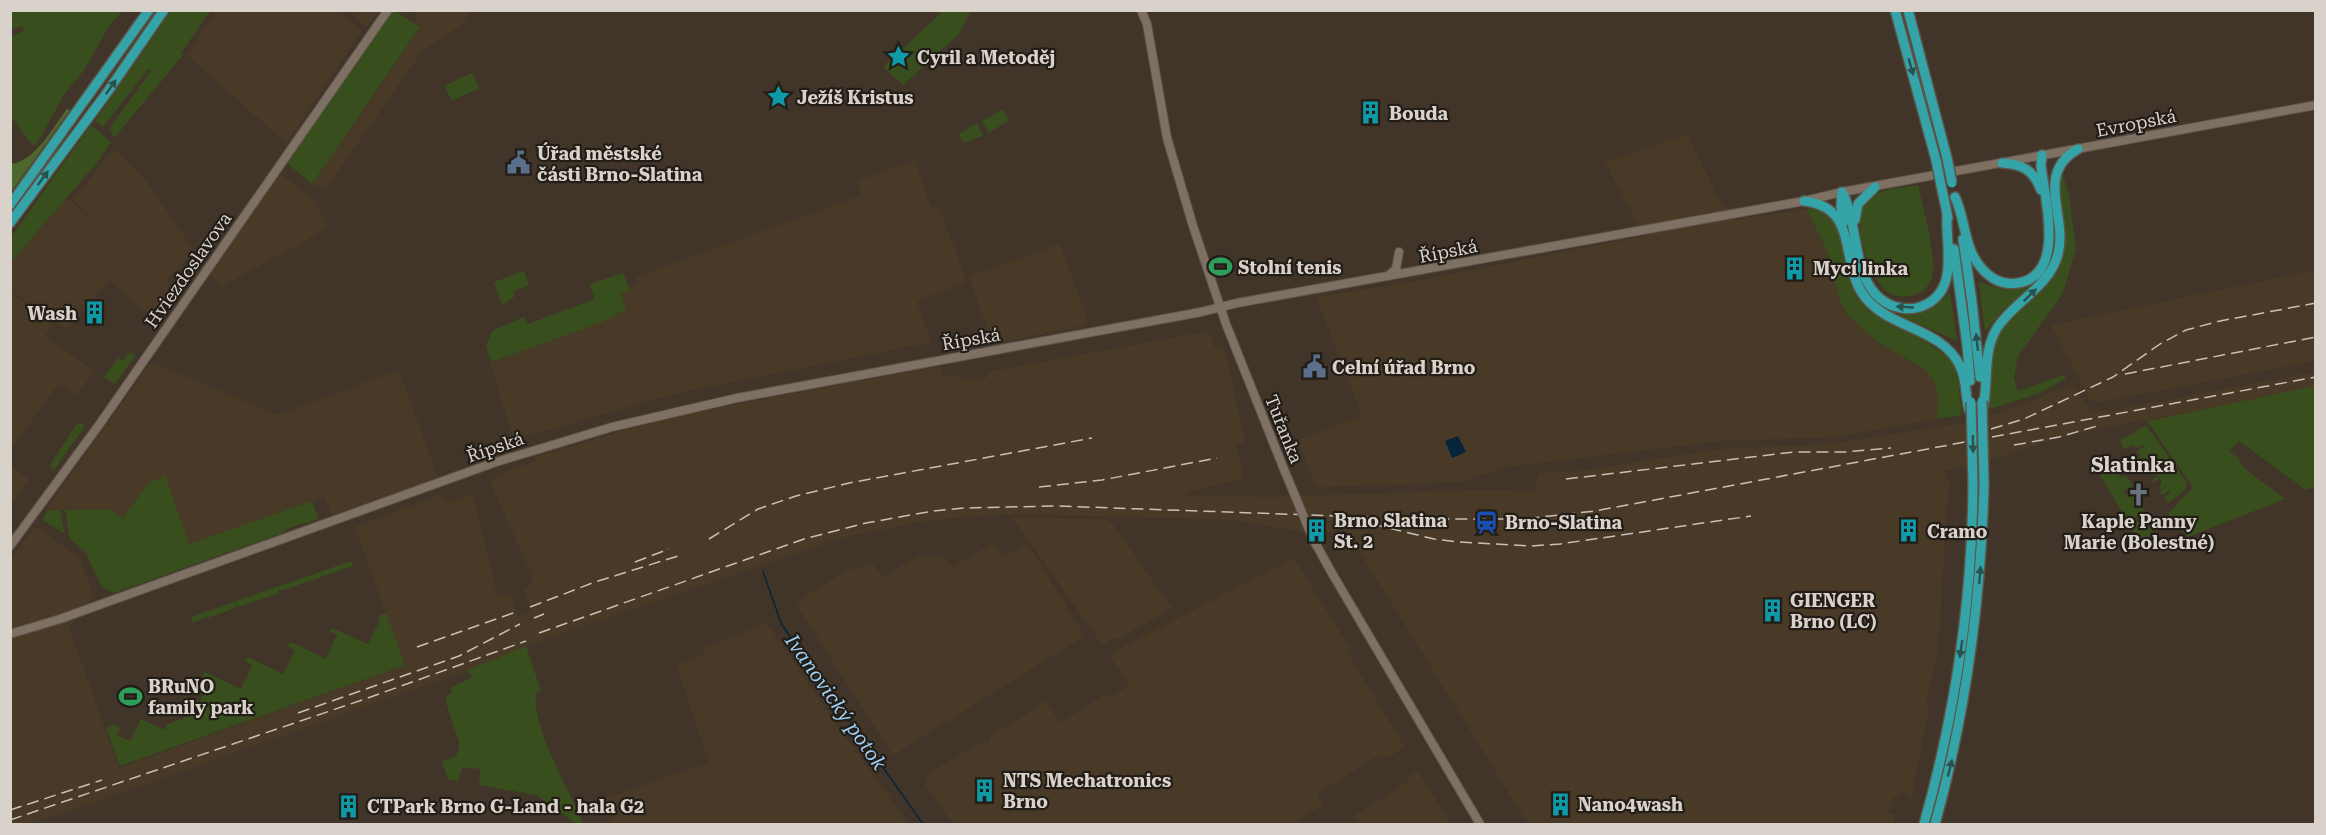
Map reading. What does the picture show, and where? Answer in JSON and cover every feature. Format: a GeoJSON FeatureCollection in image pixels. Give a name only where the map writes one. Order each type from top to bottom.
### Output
{"type":"FeatureCollection","features":[{"type":"Feature","properties":{"kind":"highway"},"geometry":{"type":"LineString","coordinates":[[10,205],[149,10]]}},
{"type":"Feature","properties":{"kind":"highway"},"geometry":{"type":"LineString","coordinates":[[10,223],[164,10]]}},
{"type":"Feature","properties":{"kind":"highway"},"geometry":{"type":"LineString","coordinates":[[1895,10],[1936,160],[1947,213],[1963,312],[1969,403]]}},
{"type":"Feature","properties":{"kind":"highway"},"geometry":{"type":"LineString","coordinates":[[1908,10],[1955,197],[1972,302],[1984,400]]}},
{"type":"Feature","properties":{"kind":"highway"},"geometry":{"type":"LineString","coordinates":[[1935,825],[1957,738],[1980,578],[1984,484],[1983,412],[1987,358],[1996,330],[2006,317],[2039,286],[2056,260],[2060,239],[2055,178],[2057,169],[2063,160],[2078,149]]}},
{"type":"Feature","properties":{"kind":"highway"},"geometry":{"type":"LineString","coordinates":[[1955,197],[1976,261],[1994,279],[2008,284],[2030,279],[2044,263],[2049,241],[2041,165],[2042,155]]}},
{"type":"Feature","properties":{"kind":"highway"},"geometry":{"type":"LineString","coordinates":[[2042,155],[2055,196]]}},
{"type":"Feature","properties":{"kind":"highway"},"geometry":{"type":"LineString","coordinates":[[2002,163],[2018,165],[2030,171],[2045,202]]}},
{"type":"Feature","properties":{"kind":"highway"},"geometry":{"type":"LineString","coordinates":[[1854,228],[1858,204],[1875,187]]}},
{"type":"Feature","properties":{"kind":"highway"},"geometry":{"type":"LineString","coordinates":[[1842,192],[1849,205],[1861,265],[1872,289],[1888,304],[1910,309],[1932,300],[1945,282],[1950,261],[1946,231],[1947,213]]}},
{"type":"Feature","properties":{"kind":"highway"},"geometry":{"type":"LineString","coordinates":[[1842,192],[1841,206],[1845,238],[1854,277],[1865,297],[1884,314],[1931,338],[1950,351],[1963,374],[1972,422],[1973,486],[1969,578],[1958,674],[1944,748],[1924,825]]}},
{"type":"Feature","properties":{"kind":"highway"},"geometry":{"type":"LineString","coordinates":[[1804,201],[1823,205],[1833,211],[1845,238]]}},
{"type":"Feature","properties":{"kind":"street","name":"Hviezdoslavova"},"geometry":{"type":"LineString","coordinates":[[10,546],[99,425],[388,10]]}},
{"type":"Feature","properties":{"kind":"street","name":"Tuřanka"},"geometry":{"type":"LineString","coordinates":[[1141,10],[1147,24],[1167,138],[1220,307],[1283,467],[1313,539],[1480,825]]}},
{"type":"Feature","properties":{"kind":"street","name":"Evropská"},"geometry":{"type":"LineString","coordinates":[[1962,170],[2316,105]]}},
{"type":"Feature","properties":{"kind":"street","name":"Řípská"},"geometry":{"type":"LineString","coordinates":[[10,634],[60,619],[506,459],[632,421],[761,393],[1962,170]]}},
{"type":"Feature","properties":{"kind":"street"},"geometry":{"type":"LineString","coordinates":[[1385,278],[1396,269],[1399,252]]}},
{"type":"Feature","properties":{"kind":"shaded area"},"geometry":{"type":"Polygon","coordinates":[[[216,11],[339,11],[362,31],[286,143],[187,55],[216,11]]]}},
{"type":"Feature","properties":{"kind":"shaded area"},"geometry":{"type":"Polygon","coordinates":[[[349,11],[379,11],[367,27],[349,11]]]}},
{"type":"Feature","properties":{"kind":"shaded area"},"geometry":{"type":"Polygon","coordinates":[[[415,11],[470,11],[463,24],[423,50],[325,190],[312,184],[420,28],[415,11]]]}},
{"type":"Feature","properties":{"kind":"shaded area"},"geometry":{"type":"Polygon","coordinates":[[[1687,134],[1723,207],[1726,206],[1734,220],[1807,209],[1828,254],[1840,301],[1847,314],[1876,341],[1926,370],[1934,381],[1938,397],[1937,419],[1834,437],[1721,441],[1507,467],[1460,482],[1321,487],[1316,485],[1299,445],[1300,439],[1362,416],[1316,297],[1417,281],[1644,236],[1605,162],[1687,134]]]}},
{"type":"Feature","properties":{"kind":"shaded area"},"geometry":{"type":"Polygon","coordinates":[[[114,149],[144,178],[194,250],[166,282],[177,293],[157,322],[109,280],[67,330],[11,291],[11,262],[67,198],[120,242],[73,200],[114,149]]]}},
{"type":"Feature","properties":{"kind":"shaded area"},"geometry":{"type":"Polygon","coordinates":[[[915,160],[931,208],[939,206],[967,282],[917,301],[931,342],[674,394],[514,440],[490,363],[616,315],[625,309],[620,294],[638,284],[636,277],[862,195],[857,181],[915,160]]]}},
{"type":"Feature","properties":{"kind":"shaded area"},"geometry":{"type":"Polygon","coordinates":[[[277,175],[283,176],[314,200],[326,224],[326,229],[221,287],[208,273],[277,175]]]}},
{"type":"Feature","properties":{"kind":"shaded area"},"geometry":{"type":"Polygon","coordinates":[[[1060,244],[1088,320],[1086,325],[993,344],[969,276],[1060,244]]]}},
{"type":"Feature","properties":{"kind":"shaded area"},"geometry":{"type":"Polygon","coordinates":[[[2315,270],[2315,361],[2100,402],[2091,401],[2051,325],[2315,270]]]}},
{"type":"Feature","properties":{"kind":"shaded area"},"geometry":{"type":"Polygon","coordinates":[[[11,293],[53,323],[45,336],[94,371],[77,395],[58,384],[11,450],[11,293]]]}},
{"type":"Feature","properties":{"kind":"shaded area"},"geometry":{"type":"Polygon","coordinates":[[[1204,332],[1212,337],[1214,347],[1223,346],[1227,358],[1245,442],[1236,444],[1244,479],[1180,495],[1268,497],[1480,490],[1536,491],[1537,473],[1578,471],[1722,449],[1831,444],[1962,423],[2003,412],[2072,384],[2091,411],[2109,411],[2315,372],[2315,388],[2112,426],[2056,439],[1995,459],[1944,471],[1951,485],[1948,491],[1938,651],[1927,697],[1928,713],[1911,798],[1905,793],[1894,796],[1888,813],[1895,814],[1892,824],[1528,824],[1345,528],[1318,535],[1234,520],[1018,514],[919,522],[841,538],[526,646],[466,671],[59,815],[24,824],[11,824],[11,559],[34,528],[40,529],[79,558],[94,595],[69,627],[119,768],[404,665],[355,527],[362,524],[443,494],[447,503],[473,494],[496,591],[500,595],[510,594],[518,617],[531,611],[524,589],[532,584],[533,577],[491,485],[495,476],[535,461],[534,457],[671,417],[838,385],[941,366],[943,377],[958,375],[959,380],[971,378],[973,381],[987,378],[987,372],[1204,332]]]}},
{"type":"Feature","properties":{"kind":"shaded area"},"geometry":{"type":"Polygon","coordinates":[[[151,362],[278,415],[399,370],[438,478],[332,515],[324,497],[189,544],[149,482],[123,518],[109,509],[46,510],[151,362]]]}},
{"type":"Feature","properties":{"kind":"shaded area"},"geometry":{"type":"Polygon","coordinates":[[[11,466],[29,480],[11,506],[11,466]]]}},
{"type":"Feature","properties":{"kind":"shaded area"},"geometry":{"type":"Polygon","coordinates":[[[1012,517],[1104,519],[1112,523],[1172,608],[1164,610],[1160,616],[1119,638],[1110,640],[1103,646],[1012,517]]]}},
{"type":"Feature","properties":{"kind":"shaded area"},"geometry":{"type":"Polygon","coordinates":[[[993,543],[1002,558],[1027,543],[1085,636],[893,755],[795,603],[852,567],[855,571],[872,563],[883,577],[918,556],[945,557],[953,567],[993,543]]]}},
{"type":"Feature","properties":{"kind":"shaded area"},"geometry":{"type":"Polygon","coordinates":[[[1294,558],[1351,650],[1347,652],[1405,747],[1391,756],[1376,757],[1317,794],[1323,805],[1291,824],[953,824],[925,785],[927,774],[980,743],[990,741],[989,737],[1047,701],[1059,723],[1106,694],[1108,698],[1129,686],[1109,654],[1294,558]]]}},
{"type":"Feature","properties":{"kind":"shaded area"},"geometry":{"type":"Polygon","coordinates":[[[767,623],[833,720],[909,824],[612,824],[606,798],[709,762],[676,665],[705,654],[702,648],[767,623]]]}},
{"type":"Feature","properties":{"kind":"shaded area"},"geometry":{"type":"Polygon","coordinates":[[[1417,770],[1451,824],[1359,824],[1354,816],[1410,780],[1408,776],[1417,770]]]}},
{"type":"Feature","properties":{"kind":"green space"},"geometry":{"type":"Polygon","coordinates":[[[11,10],[122,11],[108,28],[84,70],[63,96],[40,139],[33,146],[11,116],[11,37],[25,30],[22,26],[11,30],[11,10]]]}},
{"type":"Feature","properties":{"kind":"green space"},"geometry":{"type":"Polygon","coordinates":[[[171,11],[210,11],[181,53],[183,55],[114,138],[110,131],[111,126],[151,71],[149,68],[103,127],[95,121],[171,11]]]}},
{"type":"Feature","properties":{"kind":"green space"},"geometry":{"type":"Polygon","coordinates":[[[391,11],[395,11],[420,27],[312,184],[287,163],[391,11]]]}},
{"type":"Feature","properties":{"kind":"green space"},"geometry":{"type":"Polygon","coordinates":[[[943,11],[971,11],[958,35],[903,85],[883,67],[943,11]]]}},
{"type":"Feature","properties":{"kind":"green space"},"geometry":{"type":"Polygon","coordinates":[[[472,73],[479,88],[452,101],[444,86],[472,73]]]}},
{"type":"Feature","properties":{"kind":"green space"},"geometry":{"type":"Polygon","coordinates":[[[67,109],[70,110],[11,192],[11,164],[29,156],[36,150],[67,109]]]}},
{"type":"Feature","properties":{"kind":"green space"},"geometry":{"type":"Polygon","coordinates":[[[1003,109],[1009,120],[989,133],[982,121],[1003,109]]]}},
{"type":"Feature","properties":{"kind":"green space"},"geometry":{"type":"Polygon","coordinates":[[[977,123],[983,136],[963,143],[959,134],[977,123]]]}},
{"type":"Feature","properties":{"kind":"green space"},"geometry":{"type":"Polygon","coordinates":[[[91,125],[111,142],[96,164],[11,262],[11,237],[91,125]]]}},
{"type":"Feature","properties":{"kind":"green space"},"geometry":{"type":"Polygon","coordinates":[[[2070,158],[2073,158],[2065,168],[2063,176],[2069,195],[2076,250],[2062,295],[2018,356],[2014,378],[2018,391],[2064,375],[2066,378],[2040,393],[1990,409],[1988,374],[1995,339],[2009,321],[2045,286],[2059,262],[2058,173],[2070,158]]]}},
{"type":"Feature","properties":{"kind":"green space"},"geometry":{"type":"Polygon","coordinates":[[[1918,185],[1931,247],[1933,271],[1928,285],[1918,294],[1895,296],[1888,293],[1879,283],[1867,260],[1861,234],[1862,210],[1867,201],[1878,193],[1918,185]]]}},
{"type":"Feature","properties":{"kind":"green space"},"geometry":{"type":"Polygon","coordinates":[[[1821,207],[1837,224],[1849,278],[1858,299],[1869,311],[1928,343],[1949,358],[1955,368],[1962,415],[1937,419],[1938,397],[1934,381],[1926,370],[1876,341],[1847,314],[1840,301],[1828,254],[1807,209],[1821,207]]]}},
{"type":"Feature","properties":{"kind":"green space"},"geometry":{"type":"Polygon","coordinates":[[[524,271],[529,285],[514,291],[514,297],[502,305],[494,282],[524,271]]]}},
{"type":"Feature","properties":{"kind":"green space"},"geometry":{"type":"Polygon","coordinates":[[[623,273],[630,290],[621,294],[626,309],[605,321],[491,362],[486,346],[492,331],[524,317],[528,324],[595,299],[589,284],[623,273]]]}},
{"type":"Feature","properties":{"kind":"green space"},"geometry":{"type":"Polygon","coordinates":[[[1979,282],[2007,290],[2035,282],[2003,310],[1985,332],[1979,282]]]}},
{"type":"Feature","properties":{"kind":"green space"},"geometry":{"type":"Polygon","coordinates":[[[1950,292],[1957,341],[1896,314],[1926,311],[1938,304],[1950,292]]]}},
{"type":"Feature","properties":{"kind":"green space"},"geometry":{"type":"Polygon","coordinates":[[[129,353],[136,355],[115,384],[104,377],[118,358],[123,361],[129,353]]]}},
{"type":"Feature","properties":{"kind":"green space"},"geometry":{"type":"Polygon","coordinates":[[[2315,386],[2315,486],[2306,490],[2239,441],[2229,451],[2238,458],[2244,468],[2285,499],[2188,537],[2168,514],[2193,487],[2147,421],[2315,386]]]}},
{"type":"Feature","properties":{"kind":"green space"},"geometry":{"type":"Polygon","coordinates":[[[80,423],[85,426],[53,471],[50,465],[76,425],[80,423]]]}},
{"type":"Feature","properties":{"kind":"green space"},"geometry":{"type":"Polygon","coordinates":[[[2146,425],[2187,483],[2185,490],[2168,503],[2164,497],[2170,493],[2169,491],[2162,495],[2160,492],[2167,486],[2160,490],[2162,482],[2160,478],[2153,483],[2152,480],[2158,476],[2151,474],[2156,470],[2147,475],[2145,472],[2149,469],[2144,466],[2148,463],[2143,457],[2138,460],[2136,458],[2141,455],[2135,452],[2144,447],[2143,444],[2137,448],[2131,445],[2124,449],[2120,441],[2146,425]]]}},
{"type":"Feature","properties":{"kind":"green space"},"geometry":{"type":"Polygon","coordinates":[[[2118,466],[2122,473],[2119,475],[2120,478],[2126,475],[2133,486],[2123,492],[2124,494],[2128,495],[2135,490],[2137,493],[2135,495],[2144,503],[2142,505],[2145,510],[2133,519],[2136,523],[2151,512],[2153,516],[2150,522],[2155,525],[2143,542],[2138,539],[2100,475],[2118,466]]]}},
{"type":"Feature","properties":{"kind":"green space"},"geometry":{"type":"Polygon","coordinates":[[[165,476],[189,544],[312,501],[318,519],[114,593],[102,587],[85,552],[70,539],[65,510],[109,509],[123,518],[149,482],[165,476]]]}},
{"type":"Feature","properties":{"kind":"green space"},"geometry":{"type":"Polygon","coordinates":[[[48,510],[60,510],[65,534],[44,521],[43,518],[48,510]]]}},
{"type":"Feature","properties":{"kind":"green space"},"geometry":{"type":"Polygon","coordinates":[[[351,561],[353,566],[323,576],[321,573],[322,577],[281,591],[279,588],[279,593],[238,607],[236,603],[236,608],[207,618],[204,614],[205,618],[193,623],[191,617],[351,561]]]}},
{"type":"Feature","properties":{"kind":"green space"},"geometry":{"type":"Polygon","coordinates":[[[386,613],[405,665],[120,766],[106,728],[115,725],[120,728],[117,735],[130,741],[141,719],[164,730],[166,725],[194,714],[197,708],[183,701],[185,696],[199,703],[210,680],[202,676],[205,672],[241,689],[252,665],[245,661],[248,657],[283,674],[295,650],[287,646],[291,642],[326,659],[337,635],[330,631],[332,628],[368,644],[380,620],[378,616],[386,613]]]}},
{"type":"Feature","properties":{"kind":"green space"},"geometry":{"type":"Polygon","coordinates":[[[526,646],[541,691],[536,692],[539,723],[583,824],[577,824],[536,795],[479,785],[480,769],[462,767],[458,781],[448,780],[442,761],[455,757],[459,750],[459,743],[446,702],[447,696],[452,692],[451,687],[474,677],[466,671],[526,646]]]}},
{"type":"Feature","properties":{"kind":"water"},"geometry":{"type":"Polygon","coordinates":[[[1458,436],[1466,452],[1452,458],[1445,441],[1458,436]]]}},
{"type":"Feature","properties":{"kind":"waterway","name":"Ivanovický potok"},"geometry":{"type":"LineString","coordinates":[[763,572],[782,625],[923,824]]}},
{"type":"Feature","properties":{"kind":"railway"},"geometry":{"type":"LineString","coordinates":[[1991,429],[2024,419],[2113,377],[2160,344],[2186,330],[2220,321],[2316,303]]}},
{"type":"Feature","properties":{"kind":"railway"},"geometry":{"type":"LineString","coordinates":[[2125,374],[2316,337]]}},
{"type":"Feature","properties":{"kind":"railway"},"geometry":{"type":"LineString","coordinates":[[1992,437],[2316,377]]}},
{"type":"Feature","properties":{"kind":"railway"},"geometry":{"type":"LineString","coordinates":[[2014,445],[2059,437],[2097,426]]}},
{"type":"Feature","properties":{"kind":"railway"},"geometry":{"type":"LineString","coordinates":[[709,539],[758,509],[796,496],[849,483],[1092,438]]}},
{"type":"Feature","properties":{"kind":"railway"},"geometry":{"type":"LineString","coordinates":[[539,633],[804,539],[866,523],[933,511],[1057,506],[1424,519],[1523,519],[1595,511],[1965,442]]}},
{"type":"Feature","properties":{"kind":"railway"},"geometry":{"type":"LineString","coordinates":[[1566,479],[1794,452],[1844,452],[1891,448]]}},
{"type":"Feature","properties":{"kind":"railway"},"geometry":{"type":"LineString","coordinates":[[1039,487],[1102,480],[1217,458]]}},
{"type":"Feature","properties":{"kind":"railway"},"geometry":{"type":"LineString","coordinates":[[1372,524],[1434,539],[1531,546],[1560,544],[1751,516]]}},
{"type":"Feature","properties":{"kind":"railway"},"geometry":{"type":"LineString","coordinates":[[635,562],[669,549]]}},
{"type":"Feature","properties":{"kind":"railway"},"geometry":{"type":"LineString","coordinates":[[530,607],[595,582],[678,556]]}},
{"type":"Feature","properties":{"kind":"railway"},"geometry":{"type":"LineString","coordinates":[[417,647],[516,612]]}},
{"type":"Feature","properties":{"kind":"railway"},"geometry":{"type":"LineString","coordinates":[[534,618],[544,614]]}},
{"type":"Feature","properties":{"kind":"railway"},"geometry":{"type":"LineString","coordinates":[[298,713],[459,656],[520,624]]}},
{"type":"Feature","properties":{"kind":"railway"},"geometry":{"type":"LineString","coordinates":[[10,820],[365,699],[526,641]]}},
{"type":"Feature","properties":{"kind":"railway"},"geometry":{"type":"LineString","coordinates":[[10,810],[102,780]]}},
{"type":"Feature","properties":{"kind":"place","name":"Cyril a Metoděj"},"geometry":{"type":"Point","coordinates":[899,57]}},
{"type":"Feature","properties":{"kind":"place","name":"Ježíš Kristus"},"geometry":{"type":"Point","coordinates":[779,97]}},
{"type":"Feature","properties":{"kind":"place","name":"Bouda"},"geometry":{"type":"Point","coordinates":[1371,113]}},
{"type":"Feature","properties":{"kind":"place","name":"Úřad městské části Brno-Slatina"},"geometry":{"type":"Point","coordinates":[519,163]}},
{"type":"Feature","properties":{"kind":"place","name":"Stolní tenis"},"geometry":{"type":"Point","coordinates":[1220,267]}},
{"type":"Feature","properties":{"kind":"place","name":"Mycí linka"},"geometry":{"type":"Point","coordinates":[1795,268]}},
{"type":"Feature","properties":{"kind":"place","name":"Wash"},"geometry":{"type":"Point","coordinates":[95,313]}},
{"type":"Feature","properties":{"kind":"place","name":"Celní úřad Brno"},"geometry":{"type":"Point","coordinates":[1314,367]}},
{"type":"Feature","properties":{"kind":"place","name":"Kaple Panny Marie (Bolestné)"},"geometry":{"type":"Point","coordinates":[2139,495]}},
{"type":"Feature","properties":{"kind":"place","name":"Brno-Slatina"},"geometry":{"type":"Point","coordinates":[1487,522]}},
{"type":"Feature","properties":{"kind":"place","name":"Brno Slatina St. 2"},"geometry":{"type":"Point","coordinates":[1316,530]}},
{"type":"Feature","properties":{"kind":"place","name":"Cramo"},"geometry":{"type":"Point","coordinates":[1909,531]}},
{"type":"Feature","properties":{"kind":"place","name":"GIENGER Brno (LC)"},"geometry":{"type":"Point","coordinates":[1772,610]}},
{"type":"Feature","properties":{"kind":"place","name":"BRuNO family park"},"geometry":{"type":"Point","coordinates":[130,696]}},
{"type":"Feature","properties":{"kind":"place","name":"NTS Mechatronics Brno"},"geometry":{"type":"Point","coordinates":[985,790]}},
{"type":"Feature","properties":{"kind":"place","name":"Nano4wash"},"geometry":{"type":"Point","coordinates":[1560,804]}},
{"type":"Feature","properties":{"kind":"place","name":"CTPark Brno G-Land - hala G2"},"geometry":{"type":"Point","coordinates":[349,806]}},
{"type":"Feature","properties":{"kind":"district","name":"Slatinka"},"geometry":{"type":"Point","coordinates":[2133,465]}}]}
